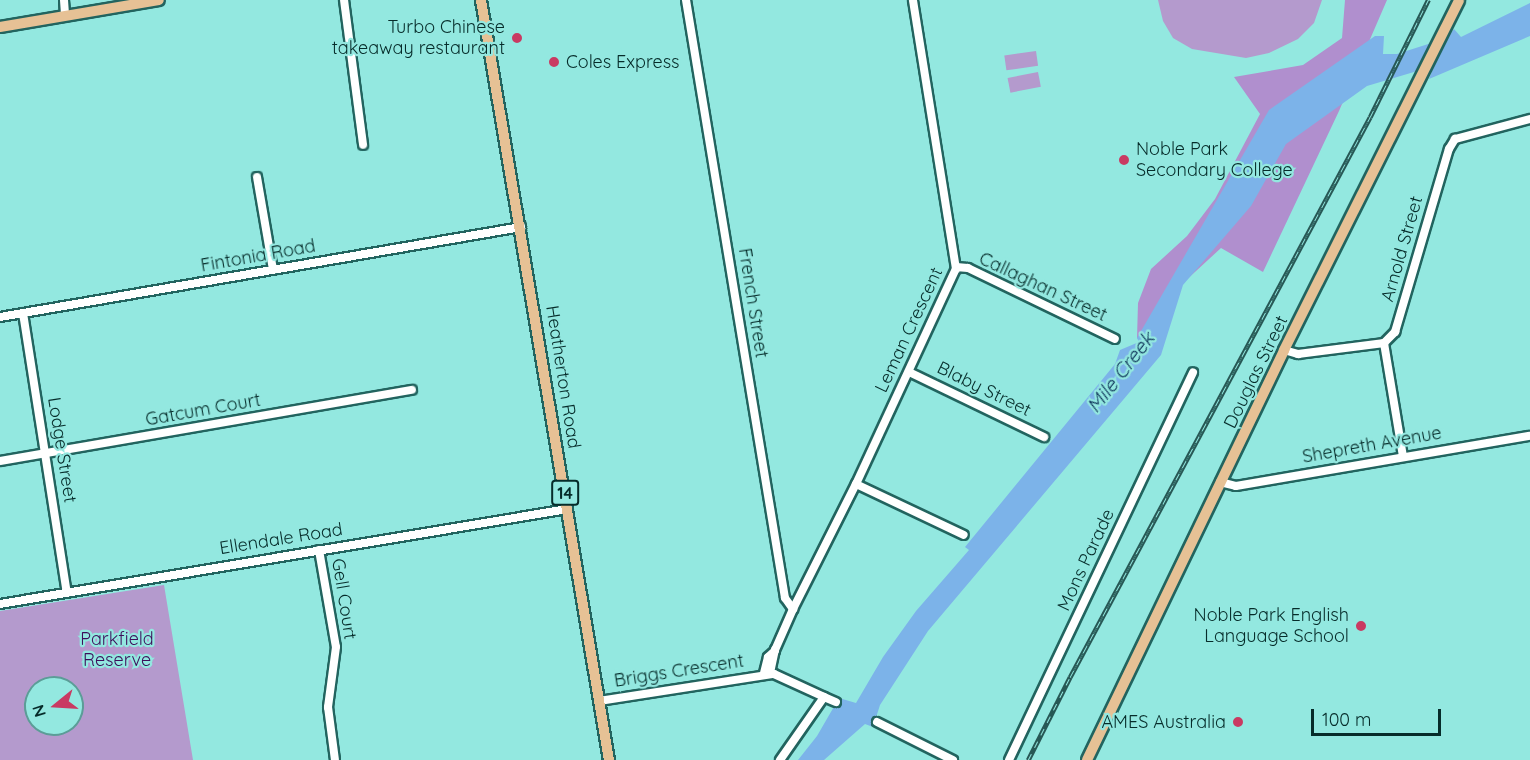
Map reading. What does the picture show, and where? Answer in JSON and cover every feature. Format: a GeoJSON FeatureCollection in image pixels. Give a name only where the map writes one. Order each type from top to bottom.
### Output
{"type":"FeatureCollection","features":[{"type":"Feature","properties":{"kind":"main road"},"geometry":{"type":"LineString","coordinates":[[0,27],[159,0]]}},
{"type":"Feature","properties":{"kind":"main road","name":"Heatherton Road"},"geometry":{"type":"LineString","coordinates":[[481,0],[609,760]]}},
{"type":"Feature","properties":{"kind":"main road","name":"Douglas Street"},"geometry":{"type":"LineString","coordinates":[[1088,760],[1284,350],[1459,0]]}},
{"type":"Feature","properties":{"kind":"street"},"geometry":{"type":"LineString","coordinates":[[64,0],[65,16]]}},
{"type":"Feature","properties":{"kind":"street"},"geometry":{"type":"LineString","coordinates":[[344,0],[363,145]]}},
{"type":"Feature","properties":{"kind":"street","name":"French Street"},"geometry":{"type":"LineString","coordinates":[[686,0],[785,598],[793,609]]}},
{"type":"Feature","properties":{"kind":"street","name":"Leman Crescent"},"geometry":{"type":"LineString","coordinates":[[767,673],[768,657],[775,651],[793,609],[856,484],[956,267],[913,0]]}},
{"type":"Feature","properties":{"kind":"street","name":"Arnold Street"},"geometry":{"type":"LineString","coordinates":[[1384,343],[1395,332],[1449,149],[1455,139],[1530,119]]}},
{"type":"Feature","properties":{"kind":"street"},"geometry":{"type":"LineString","coordinates":[[257,177],[273,270]]}},
{"type":"Feature","properties":{"kind":"street","name":"Fintonia Road"},"geometry":{"type":"LineString","coordinates":[[0,317],[521,227]]}},
{"type":"Feature","properties":{"kind":"street","name":"Callaghan Street"},"geometry":{"type":"LineString","coordinates":[[956,267],[968,268],[1115,339]]}},
{"type":"Feature","properties":{"kind":"street","name":"Lodge Street"},"geometry":{"type":"LineString","coordinates":[[23,313],[67,593]]}},
{"type":"Feature","properties":{"kind":"street"},"geometry":{"type":"LineString","coordinates":[[1284,350],[1298,354],[1384,343],[1403,456]]}},
{"type":"Feature","properties":{"kind":"street","name":"Blaby Street"},"geometry":{"type":"LineString","coordinates":[[909,372],[1044,437]]}},
{"type":"Feature","properties":{"kind":"street","name":"Mons Parade"},"geometry":{"type":"LineString","coordinates":[[1009,760],[1193,373]]}},
{"type":"Feature","properties":{"kind":"street","name":"Gatcum Court"},"geometry":{"type":"LineString","coordinates":[[0,461],[412,390]]}},
{"type":"Feature","properties":{"kind":"street","name":"Shepreth Avenue"},"geometry":{"type":"LineString","coordinates":[[1220,482],[1236,486],[1530,436]]}},
{"type":"Feature","properties":{"kind":"street"},"geometry":{"type":"LineString","coordinates":[[856,484],[964,535]]}},
{"type":"Feature","properties":{"kind":"street","name":"Ellendale Road"},"geometry":{"type":"LineString","coordinates":[[0,604],[568,509]]}},
{"type":"Feature","properties":{"kind":"street","name":"Gell Court"},"geometry":{"type":"LineString","coordinates":[[319,550],[336,646],[328,707],[335,760]]}},
{"type":"Feature","properties":{"kind":"street"},"geometry":{"type":"LineString","coordinates":[[767,673],[836,702]]}},
{"type":"Feature","properties":{"kind":"street","name":"Briggs Crescent"},"geometry":{"type":"LineString","coordinates":[[599,701],[767,673]]}},
{"type":"Feature","properties":{"kind":"street"},"geometry":{"type":"LineString","coordinates":[[780,760],[824,697]]}},
{"type":"Feature","properties":{"kind":"street"},"geometry":{"type":"LineString","coordinates":[[877,722],[953,760]]}},
{"type":"Feature","properties":{"kind":"green space"},"geometry":{"type":"Polygon","coordinates":[[[1158,0],[1322,0],[1314,23],[1298,39],[1269,53],[1246,58],[1192,49],[1173,38],[1163,21],[1158,0]]]}},
{"type":"Feature","properties":{"kind":"green space"},"geometry":{"type":"Polygon","coordinates":[[[1036,51],[1038,66],[1006,70],[1004,55],[1036,51]]]}},
{"type":"Feature","properties":{"kind":"green space"},"geometry":{"type":"Polygon","coordinates":[[[1038,72],[1041,87],[1010,93],[1008,78],[1038,72]]]}},
{"type":"Feature","properties":{"kind":"green space","name":"Parkfield Reserve"},"geometry":{"type":"Polygon","coordinates":[[[164,585],[193,760],[0,760],[0,611],[164,585]]]}},
{"type":"Feature","properties":{"kind":"shaded area"},"geometry":{"type":"Polygon","coordinates":[[[1345,0],[1387,0],[1339,111],[1263,272],[1221,248],[1183,283],[1140,340],[1137,338],[1138,303],[1151,269],[1187,236],[1215,199],[1260,114],[1234,77],[1303,65],[1342,38],[1345,0]]]}},
{"type":"Feature","properties":{"kind":"water","name":"Mile Creek"},"geometry":{"type":"Polygon","coordinates":[[[1530,3],[1530,36],[1429,79],[1434,66],[1367,86],[1286,144],[1251,206],[1183,285],[1161,355],[928,631],[880,705],[873,727],[865,724],[824,760],[798,760],[817,736],[839,698],[856,703],[883,657],[916,611],[969,550],[965,547],[1115,364],[1120,350],[1139,342],[1137,338],[1269,110],[1375,36],[1384,36],[1383,54],[1397,54],[1447,38],[1454,29],[1461,37],[1530,3]]]}},
{"type":"Feature","properties":{"kind":"railway"},"geometry":{"type":"LineString","coordinates":[[1028,760],[1070,677],[1370,117],[1428,0]]}},
{"type":"Feature","properties":{"kind":"place","name":"Turbo Chinese takeaway restaurant"},"geometry":{"type":"Point","coordinates":[517,38]}},
{"type":"Feature","properties":{"kind":"place","name":"Coles Express"},"geometry":{"type":"Point","coordinates":[554,62]}},
{"type":"Feature","properties":{"kind":"place","name":"Noble Park Secondary College"},"geometry":{"type":"Point","coordinates":[1124,160]}},
{"type":"Feature","properties":{"kind":"place","name":"Noble Park English Language School"},"geometry":{"type":"Point","coordinates":[1361,626]}},
{"type":"Feature","properties":{"kind":"place","name":"AMES Australia"},"geometry":{"type":"Point","coordinates":[1238,722]}}]}
